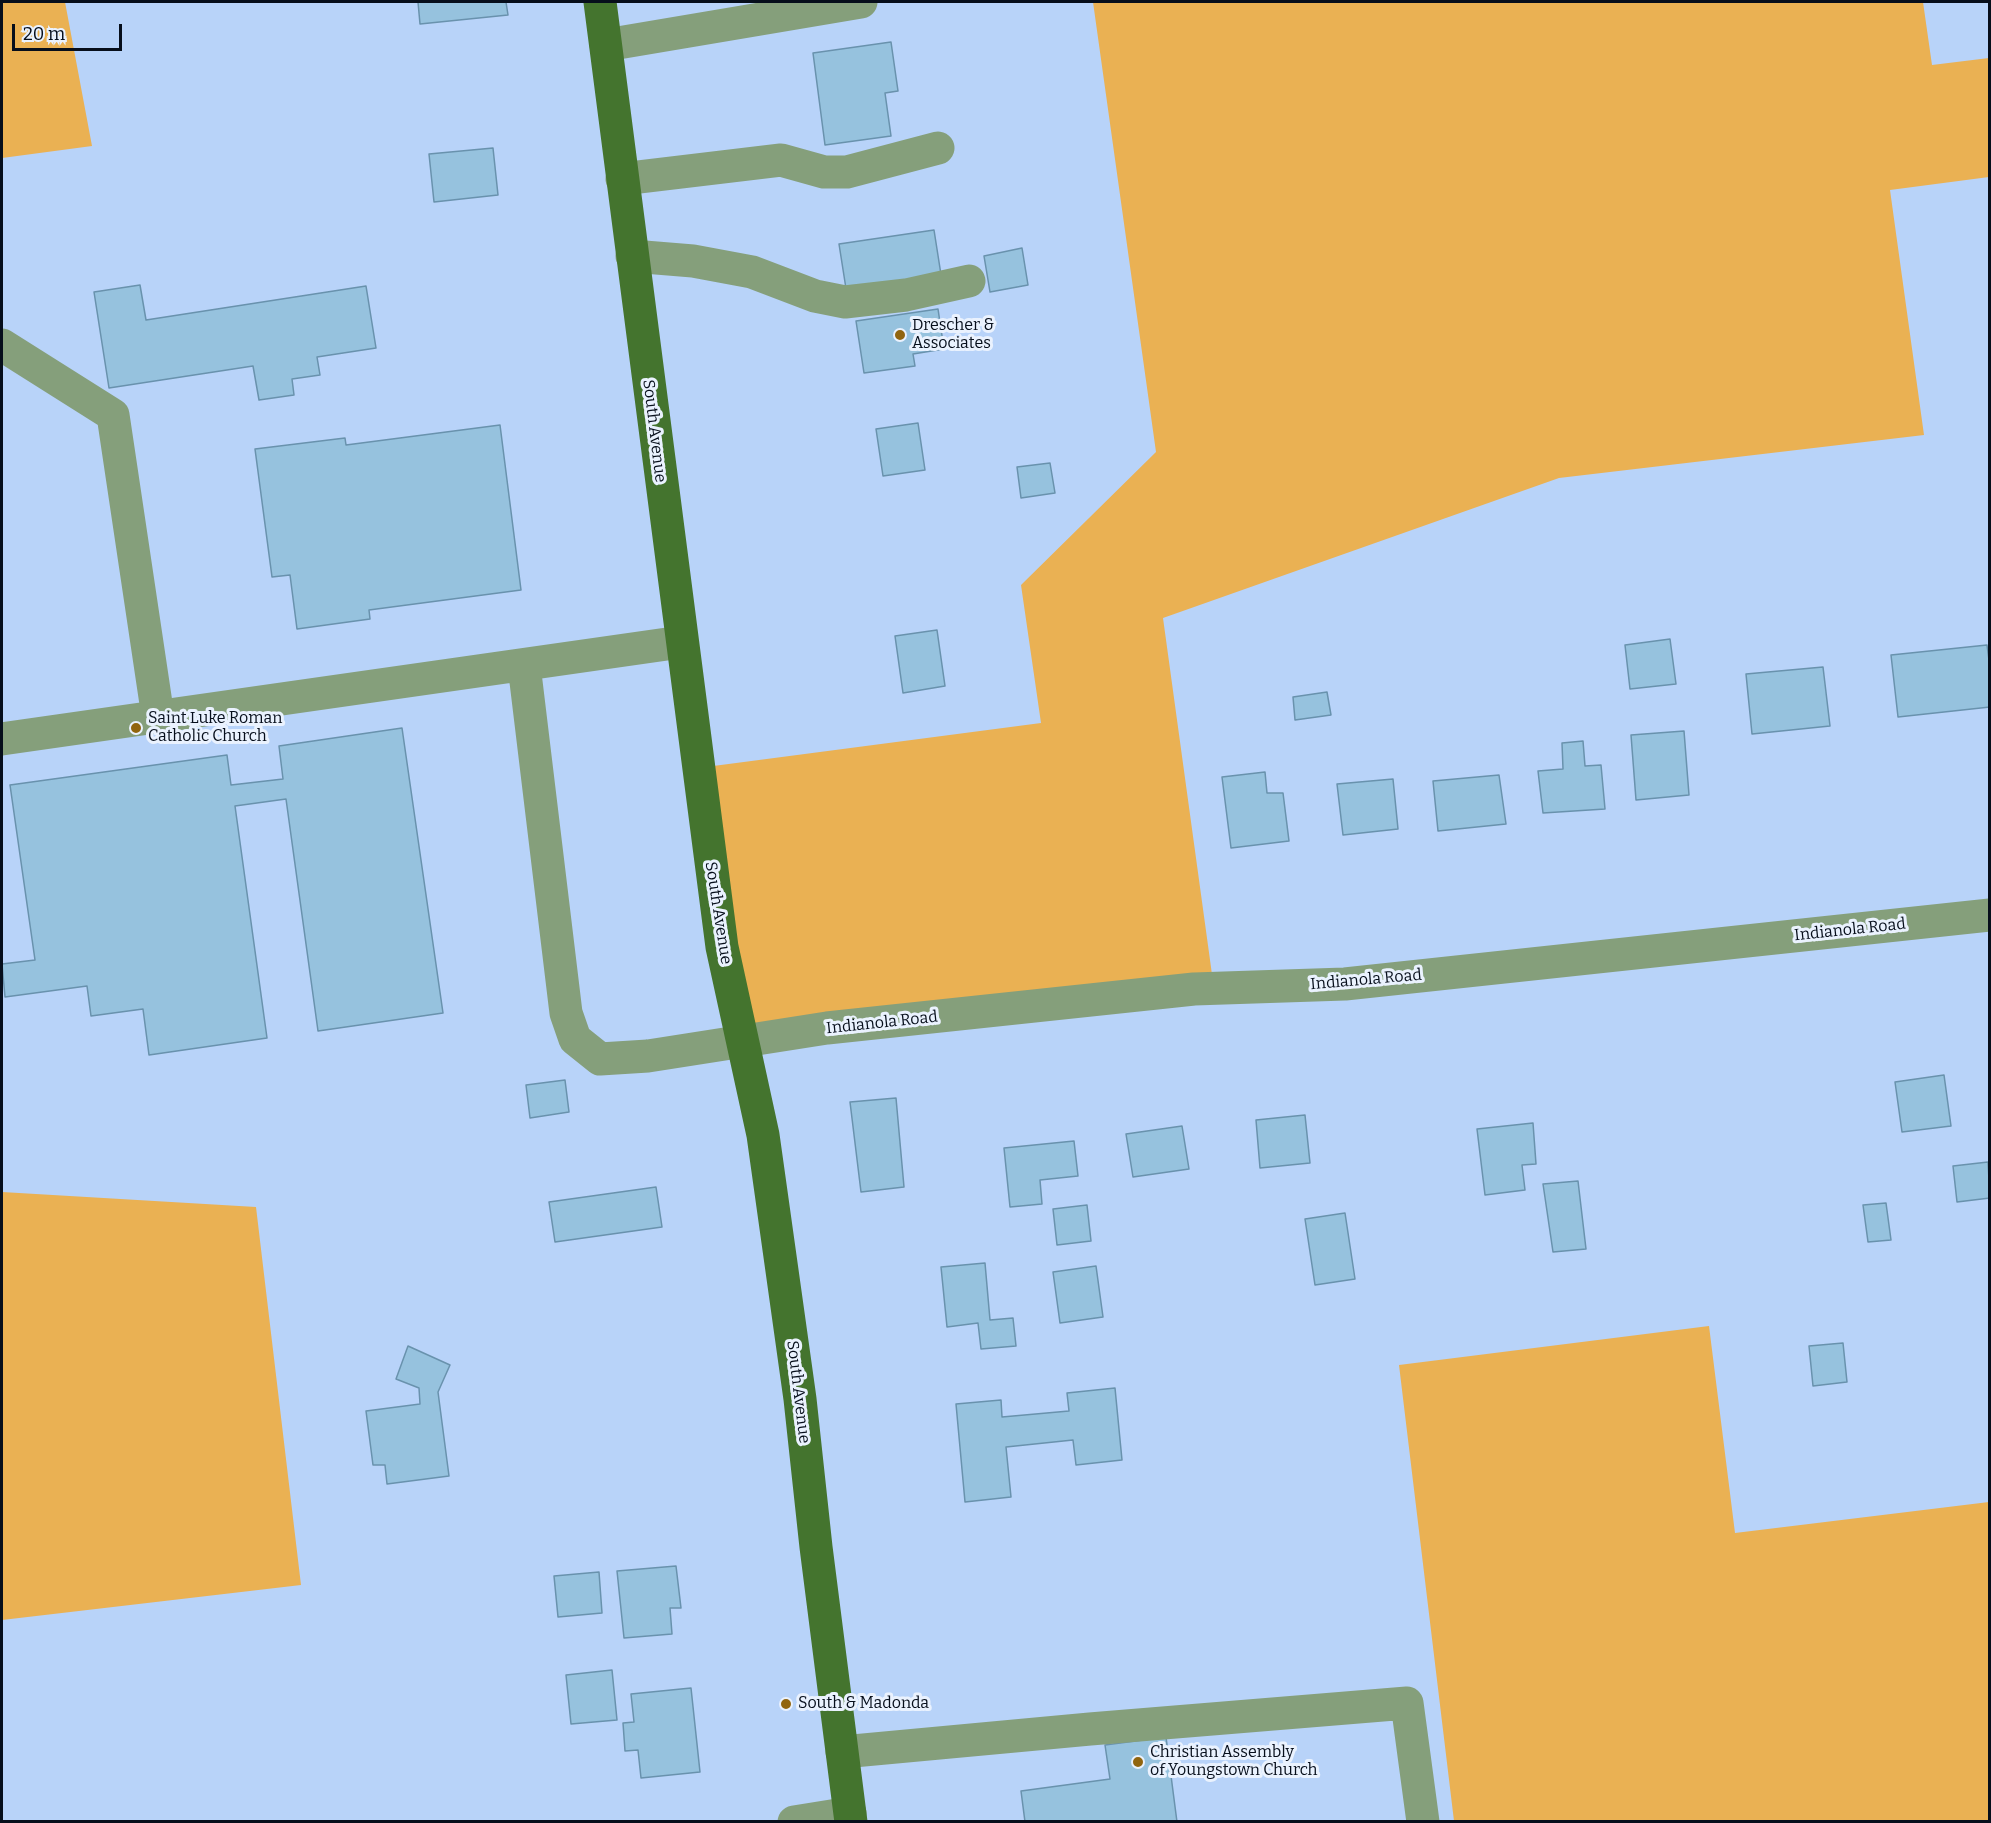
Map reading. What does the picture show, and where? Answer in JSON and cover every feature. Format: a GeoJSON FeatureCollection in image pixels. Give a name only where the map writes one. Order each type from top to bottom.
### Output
{"type":"FeatureCollection","features":[{"type":"Feature","properties":{"kind":"main road","name":"South Avenue"},"geometry":{"type":"LineString","coordinates":[[600,2],[722,947],[762,1129],[800,1399],[816,1547],[851,1817]]}},
{"type":"Feature","properties":{"kind":"street"},"geometry":{"type":"LineString","coordinates":[[606,45],[861,2]]}},
{"type":"Feature","properties":{"kind":"street"},"geometry":{"type":"LineString","coordinates":[[622,178],[781,160],[824,172],[846,172],[938,148]]}},
{"type":"Feature","properties":{"kind":"street"},"geometry":{"type":"LineString","coordinates":[[632,256],[693,261],[752,272],[815,296],[845,302],[906,295],[969,281]]}},
{"type":"Feature","properties":{"kind":"street"},"geometry":{"type":"LineString","coordinates":[[2,345],[113,415],[158,717]]}},
{"type":"Feature","properties":{"kind":"street"},"geometry":{"type":"LineString","coordinates":[[2,739],[681,642]]}},
{"type":"Feature","properties":{"kind":"street","name":"Indianola Road"},"geometry":{"type":"LineString","coordinates":[[524,665],[566,1013],[575,1039],[600,1059],[648,1056],[827,1028],[1182,990],[1345,984],[1989,915]]}},
{"type":"Feature","properties":{"kind":"street"},"geometry":{"type":"LineString","coordinates":[[842,1752],[1407,1703],[1423,1821]]}},
{"type":"Feature","properties":{"kind":"street"},"geometry":{"type":"LineString","coordinates":[[794,1821],[851,1817]]}},
{"type":"Feature","properties":{"kind":"shaded area"},"geometry":{"type":"Polygon","coordinates":[[[2,2],[65,2],[92,146],[2,158],[2,2]]]}},
{"type":"Feature","properties":{"kind":"shaded area"},"geometry":{"type":"Polygon","coordinates":[[[1093,2],[1923,2],[1932,65],[1989,58],[1989,177],[1890,190],[1924,435],[1559,478],[1163,618],[1214,989],[743,1042],[698,768],[1041,723],[1021,585],[1156,452],[1093,2]]]}},
{"type":"Feature","properties":{"kind":"shaded area"},"geometry":{"type":"Polygon","coordinates":[[[2,1192],[256,1207],[301,1585],[2,1620],[2,1192]]]}},
{"type":"Feature","properties":{"kind":"shaded area"},"geometry":{"type":"Polygon","coordinates":[[[1709,1326],[1735,1533],[1989,1502],[1989,1821],[1454,1821],[1399,1365],[1709,1326]]]}},
{"type":"Feature","properties":{"kind":"building"},"geometry":{"type":"Polygon","coordinates":[[[418,2],[506,2],[508,15],[420,24],[418,2]]]}},
{"type":"Feature","properties":{"kind":"building"},"geometry":{"type":"Polygon","coordinates":[[[891,42],[898,91],[885,93],[891,136],[825,145],[813,53],[891,42]]]}},
{"type":"Feature","properties":{"kind":"building"},"geometry":{"type":"Polygon","coordinates":[[[493,148],[498,195],[434,202],[429,154],[493,148]]]}},
{"type":"Feature","properties":{"kind":"building"},"geometry":{"type":"Polygon","coordinates":[[[934,230],[942,281],[847,295],[839,244],[934,230]]]}},
{"type":"Feature","properties":{"kind":"building"},"geometry":{"type":"Polygon","coordinates":[[[1022,248],[1028,285],[990,292],[984,256],[1022,248]]]}},
{"type":"Feature","properties":{"kind":"building"},"geometry":{"type":"Polygon","coordinates":[[[140,285],[146,320],[366,286],[376,348],[317,357],[320,375],[292,379],[294,395],[259,400],[253,366],[109,388],[94,292],[140,285]]]}},
{"type":"Feature","properties":{"kind":"building","name":"Drescher & Associates"},"geometry":{"type":"Polygon","coordinates":[[[938,309],[944,349],[913,354],[915,366],[864,373],[856,321],[938,309]]]}},
{"type":"Feature","properties":{"kind":"building"},"geometry":{"type":"Polygon","coordinates":[[[918,423],[925,470],[883,476],[876,429],[918,423]]]}},
{"type":"Feature","properties":{"kind":"building"},"geometry":{"type":"Polygon","coordinates":[[[500,425],[521,590],[369,610],[370,619],[297,629],[290,575],[272,577],[255,449],[345,438],[346,445],[500,425]]]}},
{"type":"Feature","properties":{"kind":"building"},"geometry":{"type":"Polygon","coordinates":[[[1050,463],[1055,493],[1021,498],[1017,467],[1050,463]]]}},
{"type":"Feature","properties":{"kind":"building"},"geometry":{"type":"Polygon","coordinates":[[[937,630],[945,686],[903,693],[895,636],[937,630]]]}},
{"type":"Feature","properties":{"kind":"building"},"geometry":{"type":"Polygon","coordinates":[[[1670,639],[1676,684],[1630,689],[1625,645],[1670,639]]]}},
{"type":"Feature","properties":{"kind":"building"},"geometry":{"type":"Polygon","coordinates":[[[1987,645],[1990,668],[1990,707],[1898,717],[1891,655],[1987,645]]]}},
{"type":"Feature","properties":{"kind":"building"},"geometry":{"type":"Polygon","coordinates":[[[1823,667],[1830,726],[1752,734],[1746,674],[1823,667]]]}},
{"type":"Feature","properties":{"kind":"building"},"geometry":{"type":"Polygon","coordinates":[[[1327,692],[1331,715],[1295,720],[1293,697],[1327,692]]]}},
{"type":"Feature","properties":{"kind":"building"},"geometry":{"type":"Polygon","coordinates":[[[402,728],[443,1013],[318,1031],[286,799],[235,806],[267,1038],[149,1055],[143,1009],[91,1016],[87,986],[5,997],[2,964],[35,960],[10,785],[227,755],[231,785],[283,779],[279,746],[402,728]]]}},
{"type":"Feature","properties":{"kind":"building"},"geometry":{"type":"Polygon","coordinates":[[[1684,731],[1689,795],[1636,800],[1631,735],[1684,731]]]}},
{"type":"Feature","properties":{"kind":"building"},"geometry":{"type":"Polygon","coordinates":[[[1583,741],[1585,766],[1601,765],[1605,809],[1543,813],[1538,771],[1563,769],[1562,743],[1583,741]]]}},
{"type":"Feature","properties":{"kind":"building"},"geometry":{"type":"Polygon","coordinates":[[[1265,772],[1267,793],[1283,793],[1289,841],[1231,848],[1222,777],[1265,772]]]}},
{"type":"Feature","properties":{"kind":"building"},"geometry":{"type":"Polygon","coordinates":[[[1499,775],[1506,824],[1438,831],[1433,781],[1499,775]]]}},
{"type":"Feature","properties":{"kind":"building"},"geometry":{"type":"Polygon","coordinates":[[[1393,779],[1398,829],[1343,835],[1337,784],[1393,779]]]}},
{"type":"Feature","properties":{"kind":"building"},"geometry":{"type":"Polygon","coordinates":[[[1944,1075],[1951,1126],[1902,1132],[1895,1082],[1944,1075]]]}},
{"type":"Feature","properties":{"kind":"building"},"geometry":{"type":"Polygon","coordinates":[[[565,1080],[569,1112],[530,1118],[526,1085],[565,1080]]]}},
{"type":"Feature","properties":{"kind":"building"},"geometry":{"type":"Polygon","coordinates":[[[896,1098],[904,1187],[861,1192],[850,1102],[896,1098]]]}},
{"type":"Feature","properties":{"kind":"building"},"geometry":{"type":"Polygon","coordinates":[[[1305,1115],[1310,1163],[1260,1168],[1256,1120],[1305,1115]]]}},
{"type":"Feature","properties":{"kind":"building"},"geometry":{"type":"Polygon","coordinates":[[[1533,1123],[1536,1164],[1522,1165],[1525,1190],[1485,1195],[1477,1129],[1533,1123]]]}},
{"type":"Feature","properties":{"kind":"building"},"geometry":{"type":"Polygon","coordinates":[[[1182,1126],[1189,1169],[1133,1177],[1126,1134],[1182,1126]]]}},
{"type":"Feature","properties":{"kind":"building"},"geometry":{"type":"Polygon","coordinates":[[[1074,1141],[1078,1176],[1040,1180],[1042,1204],[1010,1207],[1004,1148],[1074,1141]]]}},
{"type":"Feature","properties":{"kind":"building"},"geometry":{"type":"Polygon","coordinates":[[[1988,1162],[1990,1198],[1957,1202],[1953,1166],[1988,1162]]]}},
{"type":"Feature","properties":{"kind":"building"},"geometry":{"type":"Polygon","coordinates":[[[1578,1181],[1586,1249],[1553,1252],[1543,1184],[1578,1181]]]}},
{"type":"Feature","properties":{"kind":"building"},"geometry":{"type":"Polygon","coordinates":[[[656,1187],[662,1227],[555,1242],[549,1202],[656,1187]]]}},
{"type":"Feature","properties":{"kind":"building"},"geometry":{"type":"Polygon","coordinates":[[[1886,1203],[1891,1240],[1868,1242],[1863,1205],[1886,1203]]]}},
{"type":"Feature","properties":{"kind":"building"},"geometry":{"type":"Polygon","coordinates":[[[1087,1205],[1091,1241],[1057,1245],[1053,1209],[1087,1205]]]}},
{"type":"Feature","properties":{"kind":"building"},"geometry":{"type":"Polygon","coordinates":[[[1345,1213],[1355,1279],[1315,1285],[1305,1219],[1345,1213]]]}},
{"type":"Feature","properties":{"kind":"building"},"geometry":{"type":"Polygon","coordinates":[[[985,1263],[990,1320],[1013,1318],[1016,1346],[981,1349],[978,1323],[947,1327],[941,1267],[985,1263]]]}},
{"type":"Feature","properties":{"kind":"building"},"geometry":{"type":"Polygon","coordinates":[[[1096,1266],[1103,1317],[1060,1323],[1053,1272],[1096,1266]]]}},
{"type":"Feature","properties":{"kind":"building"},"geometry":{"type":"Polygon","coordinates":[[[1843,1343],[1847,1382],[1813,1386],[1809,1346],[1843,1343]]]}},
{"type":"Feature","properties":{"kind":"building"},"geometry":{"type":"Polygon","coordinates":[[[408,1346],[450,1365],[438,1392],[449,1476],[387,1484],[385,1465],[373,1465],[366,1411],[420,1404],[419,1388],[396,1379],[408,1346]]]}},
{"type":"Feature","properties":{"kind":"building"},"geometry":{"type":"Polygon","coordinates":[[[1115,1388],[1122,1460],[1076,1465],[1073,1440],[1006,1447],[1011,1497],[965,1502],[956,1404],[1001,1400],[1002,1417],[1069,1411],[1067,1393],[1115,1388]]]}},
{"type":"Feature","properties":{"kind":"building"},"geometry":{"type":"Polygon","coordinates":[[[676,1566],[681,1608],[670,1608],[672,1634],[624,1638],[617,1571],[676,1566]]]}},
{"type":"Feature","properties":{"kind":"building"},"geometry":{"type":"Polygon","coordinates":[[[599,1572],[602,1613],[558,1617],[554,1576],[599,1572]]]}},
{"type":"Feature","properties":{"kind":"building"},"geometry":{"type":"Polygon","coordinates":[[[612,1670],[617,1720],[571,1724],[566,1675],[612,1670]]]}},
{"type":"Feature","properties":{"kind":"building"},"geometry":{"type":"Polygon","coordinates":[[[691,1688],[700,1772],[641,1778],[638,1750],[625,1751],[623,1723],[634,1722],[631,1694],[691,1688]]]}},
{"type":"Feature","properties":{"kind":"building","name":"Christian Assembly of Youngstown Church"},"geometry":{"type":"Polygon","coordinates":[[[1166,1737],[1177,1822],[1025,1822],[1021,1791],[1110,1779],[1105,1745],[1166,1737]]]}},
{"type":"Feature","properties":{"kind":"place","name":"Drescher & Associates"},"geometry":{"type":"Point","coordinates":[900,335]}},
{"type":"Feature","properties":{"kind":"place","name":"Saint Luke Roman Catholic Church"},"geometry":{"type":"Point","coordinates":[136,728]}},
{"type":"Feature","properties":{"kind":"place","name":"South & Madonda"},"geometry":{"type":"Point","coordinates":[786,1704]}},
{"type":"Feature","properties":{"kind":"place","name":"Christian Assembly of Youngstown Church"},"geometry":{"type":"Point","coordinates":[1138,1762]}}]}
